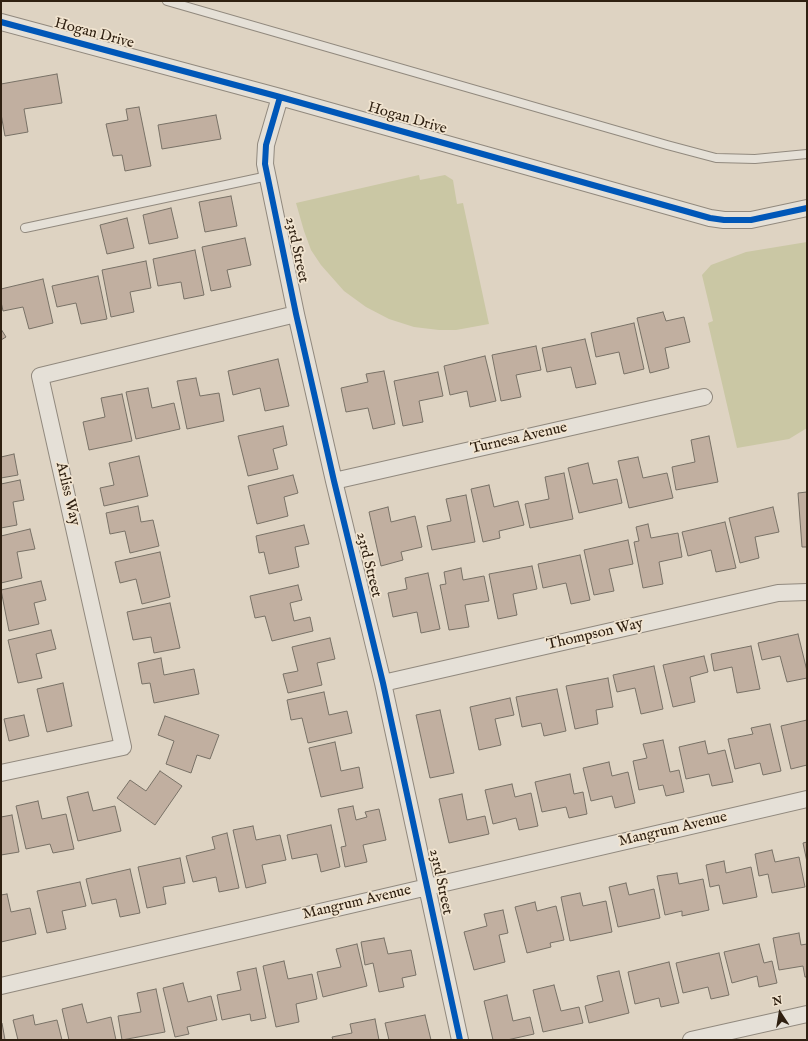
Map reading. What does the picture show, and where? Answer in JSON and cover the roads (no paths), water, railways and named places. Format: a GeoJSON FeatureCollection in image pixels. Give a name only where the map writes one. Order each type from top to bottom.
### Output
{"type":"FeatureCollection","features":[{"type":"Feature","properties":{"kind":"street","name":"Hogan Drive"},"geometry":{"type":"LineString","coordinates":[[1,22],[280,97],[710,218],[724,220],[751,220],[807,208]]}},
{"type":"Feature","properties":{"kind":"street","name":"23rd Street"},"geometry":{"type":"LineString","coordinates":[[280,97],[266,145],[265,164],[296,314],[334,481],[383,683],[460,1040]]}},
{"type":"Feature","properties":{"kind":"street","name":"Arliss Way"},"geometry":{"type":"LineString","coordinates":[[1,773],[123,747],[40,376],[296,314]]}},
{"type":"Feature","properties":{"kind":"street","name":"Turnesa Avenue"},"geometry":{"type":"LineString","coordinates":[[334,481],[704,397]]}},
{"type":"Feature","properties":{"kind":"street","name":"Thompson Way"},"geometry":{"type":"LineString","coordinates":[[383,683],[778,593],[807,592]]}},
{"type":"Feature","properties":{"kind":"street","name":"Mangrum Avenue"},"geometry":{"type":"LineString","coordinates":[[1,986],[807,799]]}},
{"type":"Feature","properties":{"kind":"street"},"geometry":{"type":"LineString","coordinates":[[691,1040],[807,1014]]}},
{"type":"Feature","properties":{"kind":"lane"},"geometry":{"type":"LineString","coordinates":[[167,1],[716,158],[755,159],[807,154]]}},
{"type":"Feature","properties":{"kind":"lane"},"geometry":{"type":"LineString","coordinates":[[25,228],[268,176]]}}]}
